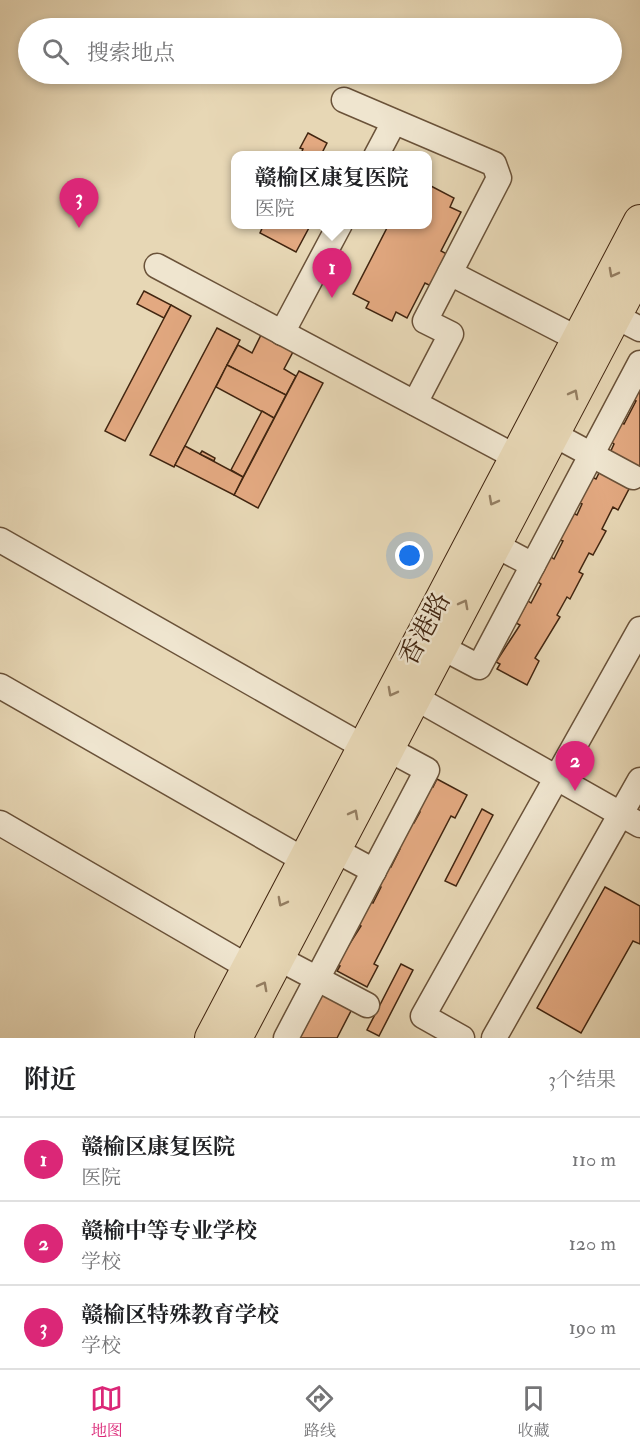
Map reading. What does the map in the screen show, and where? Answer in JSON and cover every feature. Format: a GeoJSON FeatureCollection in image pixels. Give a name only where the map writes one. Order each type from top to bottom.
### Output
{"type":"FeatureCollection","features":[{"type":"Feature","properties":{"kind":"main road","name":"香港路"},"geometry":{"type":"LineString","coordinates":[[236,1038],[335,850],[376,748],[516,457],[640,221]]}},
{"type":"Feature","properties":{"kind":"main road","name":"香港路"},"geometry":{"type":"LineString","coordinates":[[211,1038],[304,860],[376,748],[414,698],[553,434],[628,323],[640,269]]}},
{"type":"Feature","properties":{"kind":"street"},"geometry":{"type":"LineString","coordinates":[[344,100],[494,164],[499,171],[499,178],[425,321],[451,334],[415,404]]}},
{"type":"Feature","properties":{"kind":"street"},"geometry":{"type":"LineString","coordinates":[[379,151],[394,122]]}},
{"type":"Feature","properties":{"kind":"street"},"geometry":{"type":"LineString","coordinates":[[282,333],[338,229]]}},
{"type":"Feature","properties":{"kind":"street"},"geometry":{"type":"LineString","coordinates":[[157,266],[516,457]]}},
{"type":"Feature","properties":{"kind":"street"},"geometry":{"type":"LineString","coordinates":[[450,273],[578,339]]}},
{"type":"Feature","properties":{"kind":"street"},"geometry":{"type":"LineString","coordinates":[[441,647],[479,668],[640,363]]}},
{"type":"Feature","properties":{"kind":"street"},"geometry":{"type":"LineString","coordinates":[[553,434],[633,477]]}},
{"type":"Feature","properties":{"kind":"street"},"geometry":{"type":"LineString","coordinates":[[0,540],[376,748],[428,770],[286,1038]]}},
{"type":"Feature","properties":{"kind":"street"},"geometry":{"type":"LineString","coordinates":[[495,545],[533,565]]}},
{"type":"Feature","properties":{"kind":"street"},"geometry":{"type":"LineString","coordinates":[[462,1038],[423,1016],[640,629]]}},
{"type":"Feature","properties":{"kind":"street"},"geometry":{"type":"LineString","coordinates":[[0,686],[304,860]]}},
{"type":"Feature","properties":{"kind":"street"},"geometry":{"type":"LineString","coordinates":[[414,698],[630,820]]}},
{"type":"Feature","properties":{"kind":"street"},"geometry":{"type":"LineString","coordinates":[[494,1038],[630,820],[640,780]]}},
{"type":"Feature","properties":{"kind":"street"},"geometry":{"type":"LineString","coordinates":[[0,824],[248,967]]}},
{"type":"Feature","properties":{"kind":"street"},"geometry":{"type":"LineString","coordinates":[[335,850],[374,871]]}},
{"type":"Feature","properties":{"kind":"street"},"geometry":{"type":"LineString","coordinates":[[278,958],[367,1005]]}},
{"type":"Feature","properties":{"kind":"building"},"geometry":{"type":"Polygon","coordinates":[[[308,133],[327,143],[323,151],[302,151],[303,149],[300,148],[308,133]]]}},
{"type":"Feature","properties":{"kind":"building"},"geometry":{"type":"Polygon","coordinates":[[[432,187],[454,198],[450,207],[461,212],[441,251],[454,258],[437,289],[425,283],[407,318],[396,312],[392,321],[366,308],[369,302],[353,294],[386,229],[432,229],[432,187]]]}},
{"type":"Feature","properties":{"kind":"building"},"geometry":{"type":"Polygon","coordinates":[[[262,229],[308,229],[296,252],[260,233],[262,229]]]}},
{"type":"Feature","properties":{"kind":"building"},"geometry":{"type":"Polygon","coordinates":[[[144,291],[171,305],[164,318],[137,304],[144,291]]]}},
{"type":"Feature","properties":{"kind":"building"},"geometry":{"type":"Polygon","coordinates":[[[171,305],[191,316],[125,441],[105,431],[171,305]]]}},
{"type":"Feature","properties":{"kind":"building"},"geometry":{"type":"Polygon","coordinates":[[[217,328],[240,340],[174,467],[150,455],[217,328]]]}},
{"type":"Feature","properties":{"kind":"building"},"geometry":{"type":"Polygon","coordinates":[[[262,333],[294,350],[284,369],[296,376],[286,395],[227,365],[238,345],[252,353],[262,333]]]}},
{"type":"Feature","properties":{"kind":"building"},"geometry":{"type":"Polygon","coordinates":[[[227,365],[286,395],[274,418],[216,387],[227,365]]]}},
{"type":"Feature","properties":{"kind":"building"},"geometry":{"type":"Polygon","coordinates":[[[299,371],[323,383],[258,508],[234,495],[299,371]]]}},
{"type":"Feature","properties":{"kind":"building"},"geometry":{"type":"Polygon","coordinates":[[[640,386],[640,467],[638,470],[609,455],[614,444],[610,441],[620,422],[624,424],[636,401],[633,400],[640,386]]]}},
{"type":"Feature","properties":{"kind":"building"},"geometry":{"type":"Polygon","coordinates":[[[262,411],[274,418],[243,477],[231,470],[262,411]]]}},
{"type":"Feature","properties":{"kind":"building"},"geometry":{"type":"Polygon","coordinates":[[[185,446],[243,477],[234,495],[175,465],[185,446]]]}},
{"type":"Feature","properties":{"kind":"building"},"geometry":{"type":"Polygon","coordinates":[[[202,451],[215,458],[214,461],[200,454],[202,451]]]}},
{"type":"Feature","properties":{"kind":"building"},"geometry":{"type":"Polygon","coordinates":[[[600,471],[630,487],[618,510],[613,507],[602,529],[606,531],[593,555],[589,553],[579,572],[583,574],[570,599],[567,597],[557,615],[560,617],[535,658],[539,661],[527,685],[497,669],[500,664],[496,662],[520,625],[516,623],[528,601],[531,603],[541,584],[538,582],[551,557],[554,559],[573,513],[577,515],[582,504],[579,503],[592,477],[596,479],[600,471]]]}},
{"type":"Feature","properties":{"kind":"building"},"geometry":{"type":"Polygon","coordinates":[[[437,779],[467,795],[455,818],[451,816],[374,964],[378,966],[367,987],[337,971],[340,966],[336,965],[361,926],[357,924],[369,901],[373,903],[381,887],[377,885],[388,865],[391,867],[400,849],[397,848],[410,822],[414,823],[420,812],[416,811],[429,785],[433,787],[437,779]]]}},
{"type":"Feature","properties":{"kind":"building"},"geometry":{"type":"Polygon","coordinates":[[[482,809],[493,815],[456,886],[445,881],[482,809]]]}},
{"type":"Feature","properties":{"kind":"building"},"geometry":{"type":"Polygon","coordinates":[[[605,887],[640,906],[640,944],[633,941],[581,1033],[537,1008],[605,887]]]}},
{"type":"Feature","properties":{"kind":"building"},"geometry":{"type":"Polygon","coordinates":[[[401,964],[413,970],[379,1036],[367,1030],[401,964]]]}},
{"type":"Feature","properties":{"kind":"building"},"geometry":{"type":"Polygon","coordinates":[[[323,991],[353,1007],[337,1038],[299,1038],[323,991]]]}},
{"type":"Feature","properties":{"kind":"place","name":"赣榆区特殊教育学校"},"geometry":{"type":"Point","coordinates":[79,228]}},
{"type":"Feature","properties":{"kind":"place","name":"赣榆区康复医院"},"geometry":{"type":"Point","coordinates":[332,298]}},
{"type":"Feature","properties":{"kind":"place","name":"赣榆中等专业学校"},"geometry":{"type":"Point","coordinates":[575,791]}}]}
